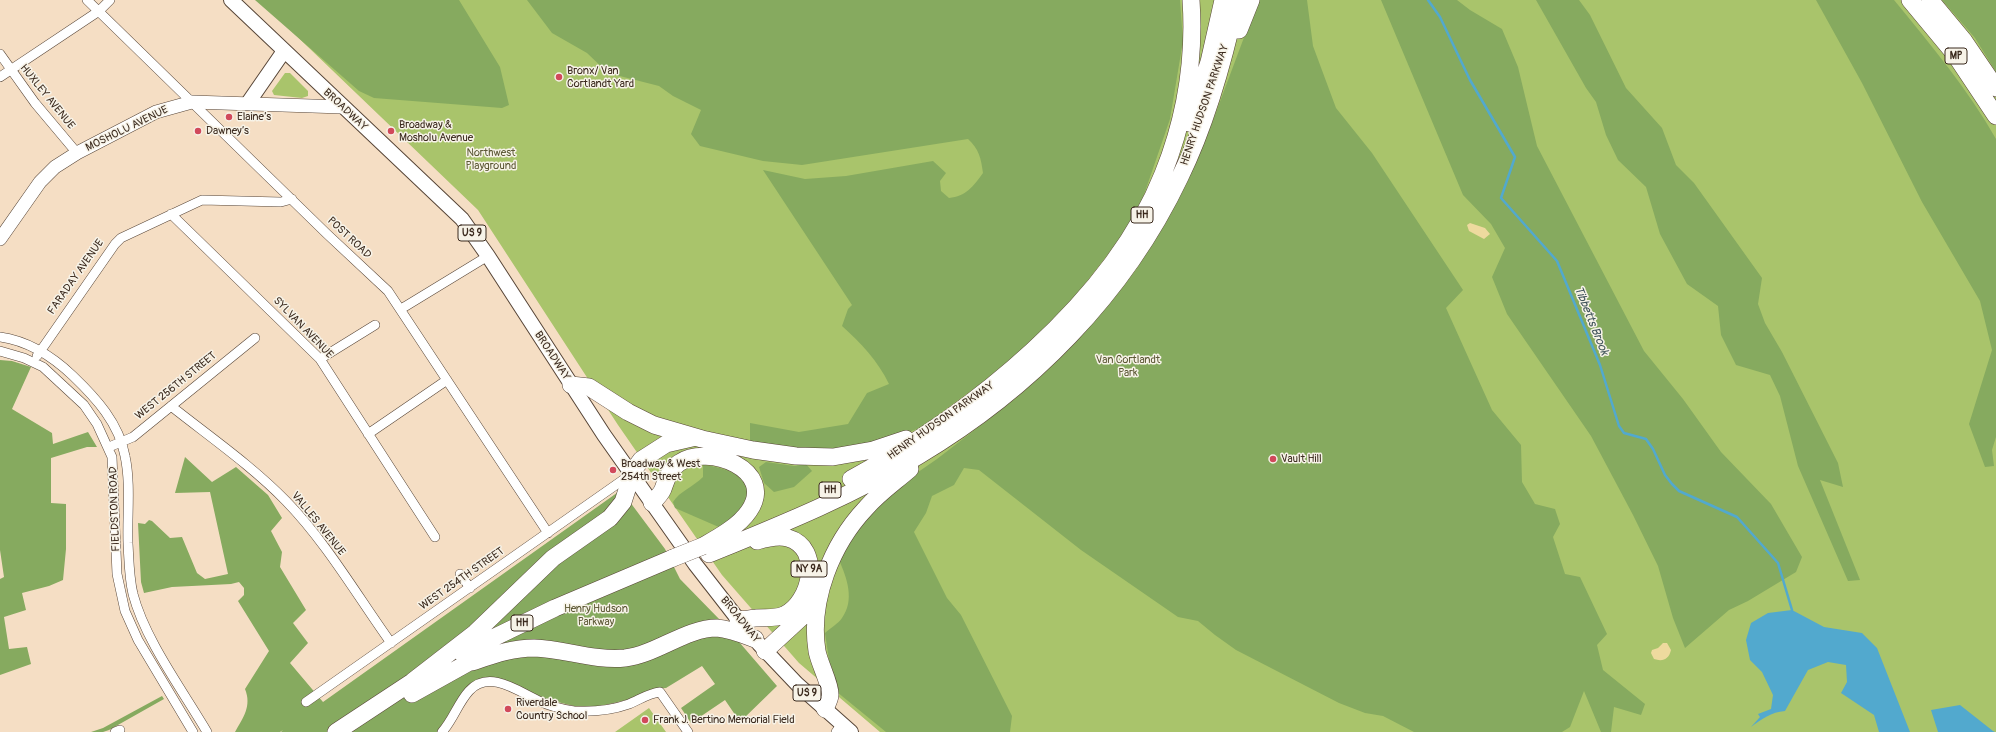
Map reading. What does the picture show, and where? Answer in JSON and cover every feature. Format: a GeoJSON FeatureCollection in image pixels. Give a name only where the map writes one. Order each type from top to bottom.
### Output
{"type":"FeatureCollection","features":[{"type":"Feature","properties":{"kind":"highway","name":"HENRY HUDSON PARKWAY"},"geometry":{"type":"LineString","coordinates":[[706,550],[728,547],[860,487],[918,456],[1072,312],[1120,252],[1152,197],[1170,154],[1184,100],[1191,51],[1191,0]]}},
{"type":"Feature","properties":{"kind":"highway"},"geometry":{"type":"LineString","coordinates":[[1152,197],[1172,167],[1184,138],[1207,69],[1223,0]]}},
{"type":"Feature","properties":{"kind":"highway","name":"HENRY HUDSON PARKWAY"},"geometry":{"type":"LineString","coordinates":[[354,732],[408,697],[459,667],[561,616],[706,550],[850,480],[901,451],[990,407],[1034,370],[1081,325],[1117,282],[1157,220],[1181,176],[1213,90],[1225,50],[1237,0]]}},
{"type":"Feature","properties":{"kind":"highway"},"geometry":{"type":"LineString","coordinates":[[1213,90],[1251,0]]}},
{"type":"Feature","properties":{"kind":"highway","name":"MP"},"geometry":{"type":"LineString","coordinates":[[1910,0],[1954,53],[1996,116]]}},
{"type":"Feature","properties":{"kind":"highway","name":"MP"},"geometry":{"type":"LineString","coordinates":[[1930,0],[1964,41],[1996,88]]}},
{"type":"Feature","properties":{"kind":"highway"},"geometry":{"type":"LineString","coordinates":[[571,385],[589,387],[622,409],[649,423],[702,439],[760,451],[796,456],[833,457],[860,453],[888,446],[914,435],[952,425]]}},
{"type":"Feature","properties":{"kind":"highway"},"geometry":{"type":"LineString","coordinates":[[459,667],[509,650],[539,648],[599,658],[631,657],[655,650],[692,633],[708,629],[726,629],[760,645],[808,611],[816,598],[839,546],[863,511],[952,425]]}},
{"type":"Feature","properties":{"kind":"highway"},"geometry":{"type":"LineString","coordinates":[[412,681],[475,633],[557,555],[610,518],[623,502],[632,474],[641,460],[666,444],[686,438],[702,439]]}},
{"type":"Feature","properties":{"kind":"highway"},"geometry":{"type":"LineString","coordinates":[[652,503],[662,490],[670,472],[678,463],[689,458],[703,456],[718,458],[732,462],[745,470],[753,480],[755,500],[751,508],[738,522],[706,550]]}},
{"type":"Feature","properties":{"kind":"highway","name":"NY 9A"},"geometry":{"type":"LineString","coordinates":[[728,547],[768,538],[786,538],[801,547],[809,561],[809,576],[806,588],[799,602],[792,610],[777,617],[738,619]]}},
{"type":"Feature","properties":{"kind":"highway","name":"HENRY HUDSON PARKWAY"},"geometry":{"type":"LineString","coordinates":[[336,732],[412,681],[470,649],[528,620],[676,563]]}},
{"type":"Feature","properties":{"kind":"highway"},"geometry":{"type":"LineString","coordinates":[[824,709],[830,692],[818,659],[815,633],[817,610],[825,578]]}},
{"type":"Feature","properties":{"kind":"main road","name":"BROADWAY"},"geometry":{"type":"LineString","coordinates":[[231,0],[342,107],[456,213],[488,256],[571,385],[652,503],[738,619],[797,684],[843,729]]}},
{"type":"Feature","properties":{"kind":"main road"},"geometry":{"type":"LineString","coordinates":[[248,103],[284,51]]}},
{"type":"Feature","properties":{"kind":"street","name":"POST ROAD"},"geometry":{"type":"LineString","coordinates":[[87,0],[327,234],[388,291],[548,533]]}},
{"type":"Feature","properties":{"kind":"street"},"geometry":{"type":"LineString","coordinates":[[0,77],[99,11],[110,0]]}},
{"type":"Feature","properties":{"kind":"street","name":"HUXLEY AVENUE"},"geometry":{"type":"LineString","coordinates":[[0,54],[35,103],[78,153]]}},
{"type":"Feature","properties":{"kind":"street","name":"MOSHOLU AVENUE"},"geometry":{"type":"LineString","coordinates":[[0,238],[40,182],[55,167],[78,153],[156,112],[192,102],[342,107]]}},
{"type":"Feature","properties":{"kind":"street","name":"FARADAY AVENUE"},"geometry":{"type":"LineString","coordinates":[[34,362],[40,350],[118,240],[198,201],[208,199],[281,202],[292,199]]}},
{"type":"Feature","properties":{"kind":"street","name":"SYLVAN AVENUE"},"geometry":{"type":"LineString","coordinates":[[171,214],[320,359],[435,537]]}},
{"type":"Feature","properties":{"kind":"street"},"geometry":{"type":"LineString","coordinates":[[401,309],[488,256]]}},
{"type":"Feature","properties":{"kind":"street"},"geometry":{"type":"LineString","coordinates":[[320,359],[375,325]]}},
{"type":"Feature","properties":{"kind":"street","name":"FIELDSTON ROAD"},"geometry":{"type":"LineString","coordinates":[[0,338],[19,341],[40,350],[61,365],[94,396],[109,417],[122,443],[127,467],[130,574],[133,593],[143,622],[207,732]]}},
{"type":"Feature","properties":{"kind":"street","name":"WEST 256TH STREET"},"geometry":{"type":"LineString","coordinates":[[109,447],[122,443],[133,436],[255,338]]}},
{"type":"Feature","properties":{"kind":"street","name":"FIELDSTON ROAD"},"geometry":{"type":"LineString","coordinates":[[0,351],[15,354],[34,362],[52,375],[84,405],[97,424],[109,447],[114,468],[117,574],[121,598],[131,627],[193,732]]}},
{"type":"Feature","properties":{"kind":"street"},"geometry":{"type":"LineString","coordinates":[[368,434],[447,380]]}},
{"type":"Feature","properties":{"kind":"street","name":"VALLES AVENUE"},"geometry":{"type":"LineString","coordinates":[[171,406],[250,469],[286,501],[313,532],[391,643]]}},
{"type":"Feature","properties":{"kind":"street","name":"WEST 254TH STREET"},"geometry":{"type":"LineString","coordinates":[[306,702],[632,474]]}},
{"type":"Feature","properties":{"kind":"street"},"geometry":{"type":"LineString","coordinates":[[117,574],[130,574]]}},
{"type":"Feature","properties":{"kind":"street"},"geometry":{"type":"LineString","coordinates":[[460,574],[470,588]]}},
{"type":"Feature","properties":{"kind":"street"},"geometry":{"type":"LineString","coordinates":[[442,732],[469,692],[484,682],[504,684],[539,701],[574,710],[611,708],[628,704],[653,693],[660,692],[688,732]]}},
{"type":"Feature","properties":{"kind":"street"},"geometry":{"type":"LineString","coordinates":[[176,704],[187,698]]}},
{"type":"Feature","properties":{"kind":"green space"},"geometry":{"type":"Polygon","coordinates":[[[255,0],[459,0],[500,67],[509,105],[502,108],[374,98],[359,91],[255,0]]]}},
{"type":"Feature","properties":{"kind":"green space","name":"Van Cortlandt Park"},"geometry":{"type":"Polygon","coordinates":[[[259,0],[1996,0],[1996,732],[880,732],[799,663],[722,575],[618,425],[478,210],[259,0]]]}},
{"type":"Feature","properties":{"kind":"green space"},"geometry":{"type":"Polygon","coordinates":[[[527,0],[1180,0],[1183,41],[1170,119],[1136,218],[1073,299],[1028,345],[980,384],[920,428],[867,447],[806,450],[750,444],[750,423],[799,432],[848,424],[867,393],[889,384],[880,368],[868,353],[842,326],[848,309],[852,305],[763,170],[805,179],[846,176],[933,161],[946,173],[940,181],[941,191],[949,198],[965,193],[976,183],[983,173],[977,150],[968,139],[802,165],[763,161],[700,146],[691,134],[701,110],[673,96],[659,86],[608,73],[587,53],[552,33],[527,0]]]}},
{"type":"Feature","properties":{"kind":"green space"},"geometry":{"type":"Polygon","coordinates":[[[1258,0],[1307,0],[1313,46],[1336,108],[1372,153],[1463,290],[1446,308],[1492,410],[1521,445],[1522,482],[1535,504],[1555,509],[1560,524],[1553,537],[1565,574],[1580,577],[1607,634],[1597,645],[1603,670],[1645,704],[1641,715],[1614,707],[1611,732],[1601,732],[1584,691],[1570,727],[1562,732],[1414,732],[1383,716],[1365,713],[1339,703],[1236,650],[1198,621],[1178,617],[1081,550],[979,470],[964,468],[954,485],[932,496],[926,513],[914,532],[947,598],[961,615],[1012,716],[1010,732],[886,732],[837,692],[831,674],[825,633],[842,618],[846,611],[849,596],[845,574],[839,560],[861,523],[898,486],[937,459],[1016,398],[1051,367],[1114,298],[1136,270],[1185,187],[1209,131],[1258,0]]]}},
{"type":"Feature","properties":{"kind":"green space"},"geometry":{"type":"Polygon","coordinates":[[[1381,0],[1457,0],[1470,10],[1502,29],[1518,67],[1537,146],[1644,351],[1683,399],[1721,452],[1771,504],[1802,557],[1796,572],[1748,601],[1729,610],[1685,648],[1673,618],[1658,566],[1591,436],[1507,314],[1492,277],[1505,248],[1491,224],[1463,195],[1381,0]]]}},
{"type":"Feature","properties":{"kind":"green space"},"geometry":{"type":"Polygon","coordinates":[[[1536,0],[1579,0],[1590,15],[1626,88],[1662,128],[1676,165],[1694,183],[1762,278],[1758,304],[1765,323],[1782,352],[1838,463],[1843,487],[1820,480],[1860,580],[1848,581],[1798,466],[1780,396],[1770,375],[1736,365],[1721,335],[1718,306],[1687,284],[1660,234],[1646,187],[1618,160],[1606,135],[1596,102],[1586,88],[1536,0]]]}},
{"type":"Feature","properties":{"kind":"green space"},"geometry":{"type":"Polygon","coordinates":[[[1816,0],[1894,0],[1935,50],[1961,85],[1996,139],[1996,437],[1992,450],[1994,466],[1985,467],[1969,424],[1992,350],[1980,301],[1922,202],[1862,83],[1816,0]]]}},
{"type":"Feature","properties":{"kind":"green space"},"geometry":{"type":"Polygon","coordinates":[[[1942,0],[1996,0],[1996,72],[1975,38],[1942,0]]]}},
{"type":"Feature","properties":{"kind":"green space"},"geometry":{"type":"Polygon","coordinates":[[[285,73],[290,73],[308,91],[308,96],[302,98],[274,95],[272,91],[285,73]]]}},
{"type":"Feature","properties":{"kind":"green space"},"geometry":{"type":"Polygon","coordinates":[[[0,360],[12,361],[31,367],[12,409],[52,433],[53,444],[88,432],[97,447],[87,447],[51,458],[51,503],[66,504],[66,549],[63,580],[49,586],[22,593],[26,610],[4,617],[9,649],[27,647],[31,664],[0,675],[0,579],[4,577],[0,550],[0,360]]]}},
{"type":"Feature","properties":{"kind":"green space","name":"Henry Hudson Parkway"},"geometry":{"type":"Polygon","coordinates":[[[185,457],[212,482],[236,467],[268,495],[282,518],[271,531],[282,552],[280,567],[306,610],[293,623],[308,643],[290,663],[323,702],[621,490],[665,549],[680,579],[721,621],[777,686],[740,722],[725,700],[691,723],[681,708],[715,684],[702,666],[666,688],[653,689],[631,699],[596,707],[574,706],[481,680],[438,732],[281,732],[283,730],[280,732],[235,732],[246,712],[248,701],[245,689],[269,651],[238,601],[244,595],[244,588],[239,582],[231,584],[172,587],[144,593],[141,582],[138,523],[145,524],[149,520],[170,538],[182,537],[197,573],[205,579],[228,574],[210,492],[175,493],[185,457]]]}},
{"type":"Feature","properties":{"kind":"green space"},"geometry":{"type":"Polygon","coordinates":[[[766,462],[794,466],[806,464],[812,471],[794,487],[774,492],[764,483],[759,467],[766,462]]]}},
{"type":"Feature","properties":{"kind":"green space"},"geometry":{"type":"Polygon","coordinates":[[[703,465],[729,471],[740,477],[749,486],[746,499],[740,510],[721,528],[675,508],[673,502],[679,495],[703,477],[703,465]]]}},
{"type":"Feature","properties":{"kind":"green space"},"geometry":{"type":"Polygon","coordinates":[[[162,696],[164,699],[109,730],[103,732],[91,732],[103,728],[162,696]]]}},
{"type":"Feature","properties":{"kind":"green space","name":"Frank J. Bertino Memorial Field"},"geometry":{"type":"Polygon","coordinates":[[[649,708],[666,732],[615,732],[649,708]]]}},
{"type":"Feature","properties":{"kind":"sand"},"geometry":{"type":"Polygon","coordinates":[[[1470,223],[1485,228],[1490,234],[1484,239],[1469,231],[1467,225],[1470,223]]]}},
{"type":"Feature","properties":{"kind":"sand"},"geometry":{"type":"Polygon","coordinates":[[[1663,643],[1667,643],[1671,650],[1669,656],[1663,660],[1654,659],[1651,653],[1652,650],[1658,648],[1663,643]]]}},
{"type":"Feature","properties":{"kind":"water"},"geometry":{"type":"Polygon","coordinates":[[[1792,610],[1824,627],[1862,633],[1877,648],[1910,732],[1879,732],[1874,715],[1841,693],[1847,682],[1846,665],[1828,662],[1808,670],[1785,711],[1771,714],[1751,727],[1760,717],[1758,714],[1771,709],[1773,695],[1762,672],[1750,660],[1746,640],[1751,623],[1768,613],[1792,610]]]}},
{"type":"Feature","properties":{"kind":"water"},"geometry":{"type":"Polygon","coordinates":[[[1960,705],[1995,732],[1938,732],[1931,710],[1960,705]]]}},
{"type":"Feature","properties":{"kind":"waterway","name":"Tibbetts Brook"},"geometry":{"type":"LineString","coordinates":[[1428,0],[1440,17],[1470,80],[1515,157],[1501,198],[1557,261],[1600,365],[1619,426],[1624,433],[1646,439],[1653,449],[1665,475],[1679,491],[1737,517],[1778,563],[1792,610]]}},
{"type":"Feature","properties":{"kind":"place","name":"Bronx/ Van Cortlandt Yard"},"geometry":{"type":"Point","coordinates":[559,77]}},
{"type":"Feature","properties":{"kind":"place","name":"Elaine’s"},"geometry":{"type":"Point","coordinates":[229,117]}},
{"type":"Feature","properties":{"kind":"place","name":"Dawney’s"},"geometry":{"type":"Point","coordinates":[198,131]}},
{"type":"Feature","properties":{"kind":"place","name":"Broadway & Mosholu Avenue"},"geometry":{"type":"Point","coordinates":[391,131]}},
{"type":"Feature","properties":{"kind":"place","name":"Vault Hill"},"geometry":{"type":"Point","coordinates":[1273,459]}},
{"type":"Feature","properties":{"kind":"place","name":"Broadway & West 254th Street"},"geometry":{"type":"Point","coordinates":[613,470]}},
{"type":"Feature","properties":{"kind":"place","name":"Riverdale Country School"},"geometry":{"type":"Point","coordinates":[508,709]}},
{"type":"Feature","properties":{"kind":"place","name":"Frank J. Bertino Memorial Field"},"geometry":{"type":"Point","coordinates":[645,720]}},
{"type":"Feature","properties":{"kind":"park label","name":"Northwest Playground"},"geometry":{"type":"Point","coordinates":[491,159]}}]}
